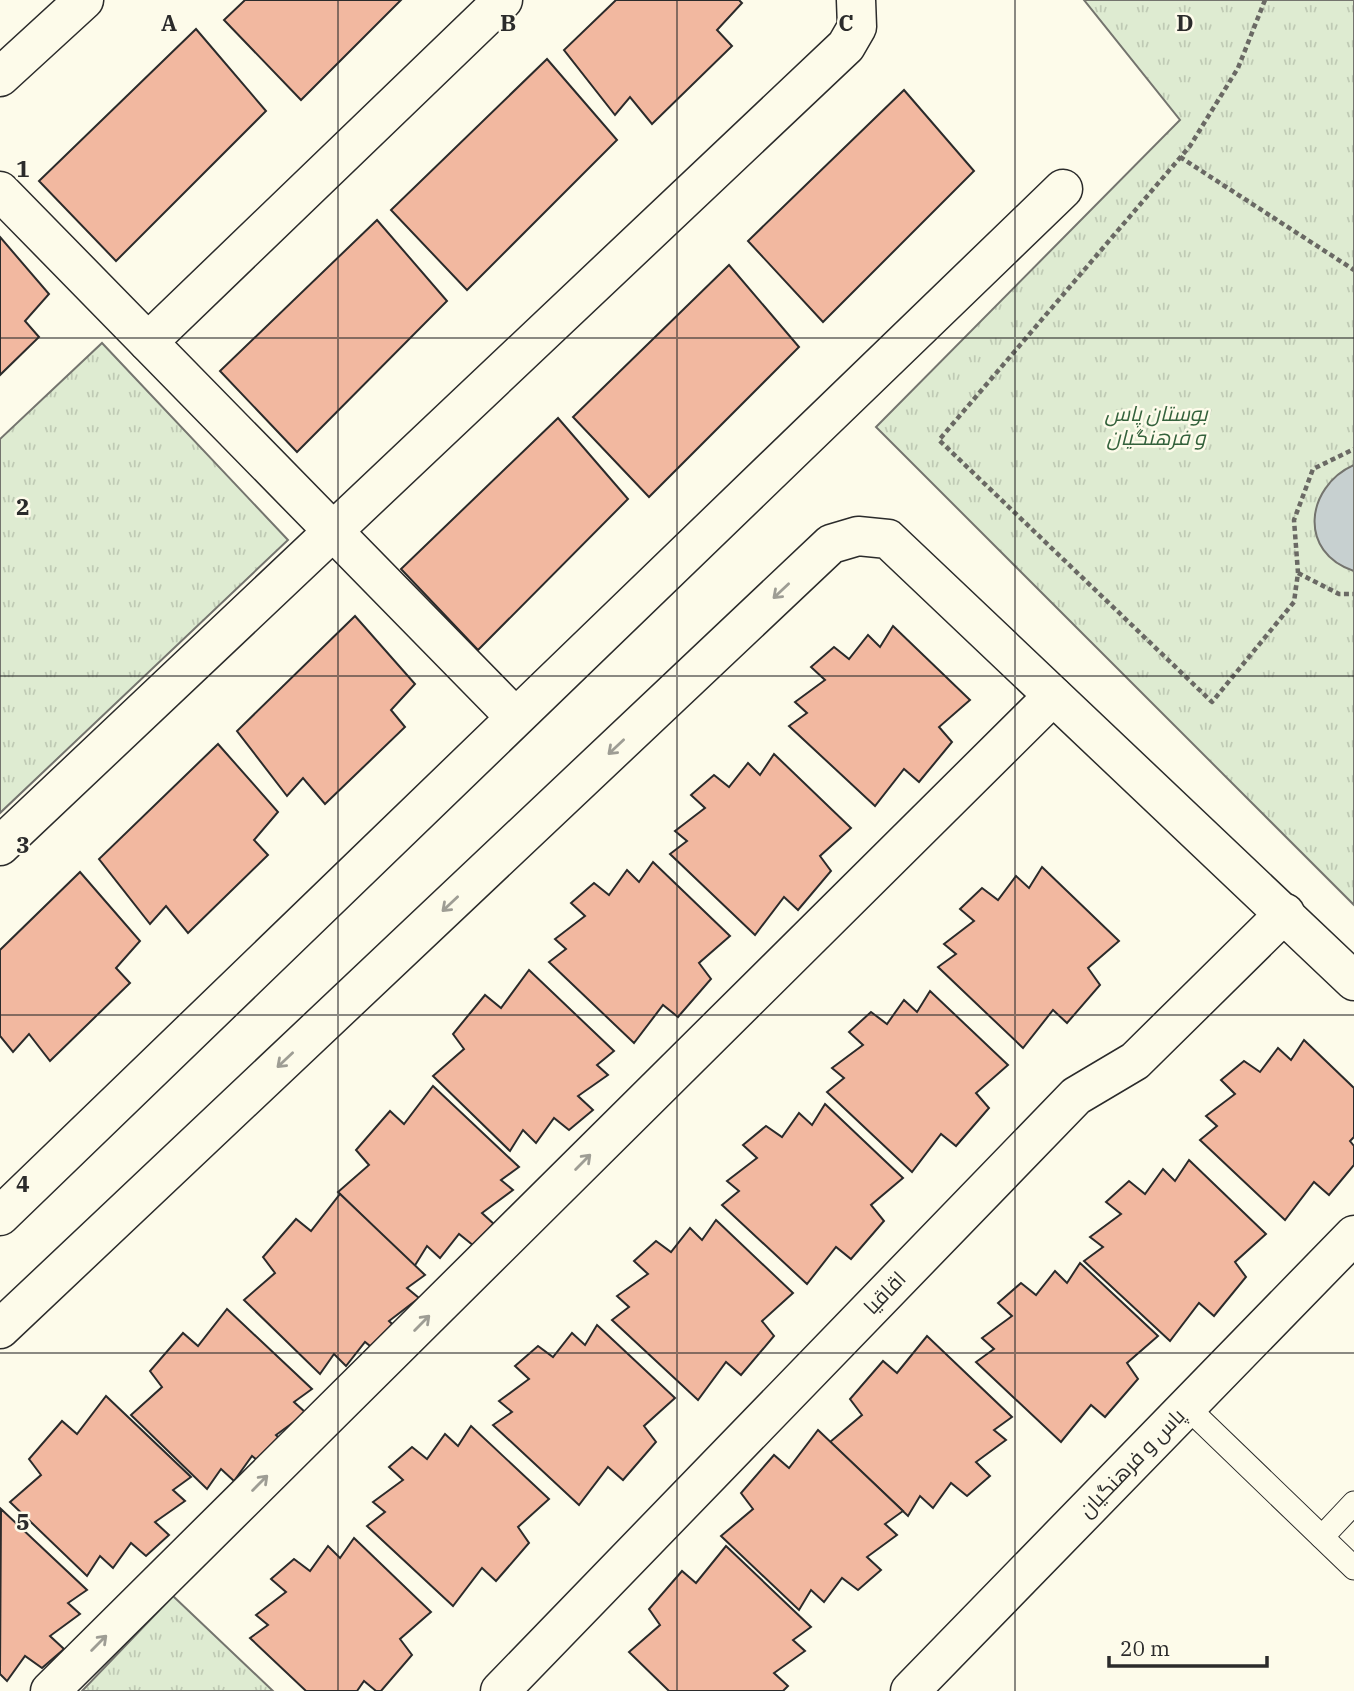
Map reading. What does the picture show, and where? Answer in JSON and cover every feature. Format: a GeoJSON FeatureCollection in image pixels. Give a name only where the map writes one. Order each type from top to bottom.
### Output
{"type":"FeatureCollection","features":[{"type":"Feature","properties":{"kind":"street"},"geometry":{"type":"LineString","coordinates":[[0,77],[83,0]]}},
{"type":"Feature","properties":{"kind":"street"},"geometry":{"type":"LineString","coordinates":[[148,342],[503,0]]}},
{"type":"Feature","properties":{"kind":"street"},"geometry":{"type":"LineString","coordinates":[[0,846],[846,46],[857,27],[856,0]]}},
{"type":"Feature","properties":{"kind":"street"},"geometry":{"type":"LineString","coordinates":[[0,1216],[1063,189]]}},
{"type":"Feature","properties":{"kind":"street"},"geometry":{"type":"LineString","coordinates":[[0,191],[515,717]]}},
{"type":"Feature","properties":{"kind":"street"},"geometry":{"type":"LineString","coordinates":[[0,1329],[831,544],[858,536],[888,539],[1354,981]]}},
{"type":"Feature","properties":{"kind":"street"},"geometry":{"type":"LineString","coordinates":[[50,1691],[1053,696]]}},
{"type":"Feature","properties":{"kind":"street","name":"اقاقیا"},"geometry":{"type":"LineString","coordinates":[[500,1691],[1076,1096],[1135,1061],[1284,913]]}},
{"type":"Feature","properties":{"kind":"street","name":"پاس و فرهنگیان"},"geometry":{"type":"LineString","coordinates":[[910,1691],[1354,1235]]}},
{"type":"Feature","properties":{"kind":"lane"},"geometry":{"type":"LineString","coordinates":[[1187,1407],[1354,1568]]}},
{"type":"Feature","properties":{"kind":"lane"},"geometry":{"type":"LineString","coordinates":[[1322,1537],[1354,1503]]}},
{"type":"Feature","properties":{"kind":"path"},"geometry":{"type":"LineString","coordinates":[[1265,0],[1238,68],[1213,113],[1180,158],[939,440],[1212,702],[1294,602],[1298,573],[1294,520],[1313,469],[1354,449]]}},
{"type":"Feature","properties":{"kind":"path"},"geometry":{"type":"LineString","coordinates":[[1180,158],[1354,270]]}},
{"type":"Feature","properties":{"kind":"path"},"geometry":{"type":"LineString","coordinates":[[1298,573],[1339,594],[1354,594]]}},
{"type":"Feature","properties":{"kind":"green space","name":"بوستان پاس و فرهنگیان"},"geometry":{"type":"Polygon","coordinates":[[[1084,0],[1354,0],[1354,905],[876,427],[1180,120],[1084,0]]]}},
{"type":"Feature","properties":{"kind":"green space"},"geometry":{"type":"Polygon","coordinates":[[[102,343],[288,540],[0,813],[0,439],[102,343]]]}},
{"type":"Feature","properties":{"kind":"green space"},"geometry":{"type":"Polygon","coordinates":[[[173,1596],[273,1691],[82,1691],[173,1596]]]}},
{"type":"Feature","properties":{"kind":"shaded area"},"geometry":{"type":"Polygon","coordinates":[[[1354,465],[1354,571],[1336,562],[1323,550],[1316,535],[1315,520],[1318,503],[1325,488],[1338,475],[1354,465]]]}},
{"type":"Feature","properties":{"kind":"building"},"geometry":{"type":"Polygon","coordinates":[[[245,0],[401,0],[301,100],[224,20],[245,0]]]}},
{"type":"Feature","properties":{"kind":"building"},"geometry":{"type":"Polygon","coordinates":[[[616,0],[739,0],[742,3],[717,30],[732,46],[652,124],[630,97],[615,115],[564,50],[616,0]]]}},
{"type":"Feature","properties":{"kind":"building"},"geometry":{"type":"Polygon","coordinates":[[[196,29],[266,111],[116,261],[39,181],[196,29]]]}},
{"type":"Feature","properties":{"kind":"building"},"geometry":{"type":"Polygon","coordinates":[[[547,59],[617,140],[467,290],[391,210],[547,59]]]}},
{"type":"Feature","properties":{"kind":"building"},"geometry":{"type":"Polygon","coordinates":[[[904,90],[974,171],[823,322],[748,241],[904,90]]]}},
{"type":"Feature","properties":{"kind":"building"},"geometry":{"type":"Polygon","coordinates":[[[377,220],[447,301],[297,452],[220,371],[377,220]]]}},
{"type":"Feature","properties":{"kind":"building"},"geometry":{"type":"Polygon","coordinates":[[[0,237],[49,294],[25,321],[39,337],[0,375],[0,237]]]}},
{"type":"Feature","properties":{"kind":"building"},"geometry":{"type":"Polygon","coordinates":[[[729,265],[799,347],[649,497],[573,417],[729,265]]]}},
{"type":"Feature","properties":{"kind":"building"},"geometry":{"type":"Polygon","coordinates":[[[558,418],[628,499],[478,650],[401,569],[558,418]]]}},
{"type":"Feature","properties":{"kind":"building"},"geometry":{"type":"Polygon","coordinates":[[[355,616],[415,684],[391,710],[405,727],[325,804],[303,778],[287,796],[237,731],[355,616]]]}},
{"type":"Feature","properties":{"kind":"building"},"geometry":{"type":"Polygon","coordinates":[[[893,626],[970,700],[939,727],[952,742],[919,782],[904,769],[875,806],[789,726],[807,713],[795,702],[825,680],[811,667],[834,647],[849,659],[868,635],[880,647],[893,626]]]}},
{"type":"Feature","properties":{"kind":"building"},"geometry":{"type":"Polygon","coordinates":[[[218,744],[278,812],[254,840],[268,855],[188,933],[166,906],[150,924],[99,859],[218,744]]]}},
{"type":"Feature","properties":{"kind":"building"},"geometry":{"type":"Polygon","coordinates":[[[774,754],[851,828],[820,856],[831,871],[798,910],[784,897],[755,935],[670,854],[687,841],[675,831],[705,808],[691,795],[714,775],[729,787],[748,763],[760,775],[774,754]]]}},
{"type":"Feature","properties":{"kind":"building"},"geometry":{"type":"Polygon","coordinates":[[[653,862],[730,936],[699,963],[711,979],[678,1017],[663,1005],[634,1043],[549,962],[566,949],[555,939],[585,916],[571,903],[594,883],[609,895],[627,870],[639,882],[653,862]]]}},
{"type":"Feature","properties":{"kind":"building"},"geometry":{"type":"Polygon","coordinates":[[[1042,867],[1119,941],[1088,968],[1100,985],[1067,1023],[1053,1010],[1023,1048],[938,967],[956,954],[944,944],[974,921],[960,909],[982,888],[998,900],[1016,876],[1029,888],[1042,867]]]}},
{"type":"Feature","properties":{"kind":"building"},"geometry":{"type":"Polygon","coordinates":[[[80,872],[140,941],[116,968],[130,983],[50,1061],[29,1034],[13,1052],[0,1036],[0,950],[80,872]]]}},
{"type":"Feature","properties":{"kind":"building"},"geometry":{"type":"Polygon","coordinates":[[[529,970],[614,1051],[597,1065],[608,1075],[578,1096],[593,1110],[569,1130],[554,1118],[536,1143],[523,1130],[510,1151],[433,1076],[464,1049],[453,1034],[485,995],[501,1008],[529,970]]]}},
{"type":"Feature","properties":{"kind":"building"},"geometry":{"type":"Polygon","coordinates":[[[930,991],[1008,1065],[976,1093],[989,1108],[956,1146],[941,1134],[912,1172],[827,1092],[844,1078],[832,1068],[863,1045],[849,1032],[871,1012],[887,1024],[904,1000],[917,1012],[930,991]]]}},
{"type":"Feature","properties":{"kind":"building"},"geometry":{"type":"Polygon","coordinates":[[[1304,1040],[1354,1088],[1354,1137],[1350,1141],[1354,1146],[1354,1165],[1329,1195],[1314,1182],[1285,1220],[1200,1140],[1217,1126],[1206,1116],[1235,1094],[1221,1080],[1244,1061],[1260,1072],[1278,1048],[1291,1060],[1304,1040]]]}},
{"type":"Feature","properties":{"kind":"building"},"geometry":{"type":"Polygon","coordinates":[[[433,1086],[519,1167],[501,1180],[513,1190],[482,1213],[496,1226],[474,1246],[459,1234],[440,1258],[427,1246],[414,1267],[338,1192],[369,1165],[356,1150],[390,1111],[404,1124],[433,1086]]]}},
{"type":"Feature","properties":{"kind":"building"},"geometry":{"type":"Polygon","coordinates":[[[825,1104],[903,1178],[871,1205],[884,1221],[851,1259],[836,1247],[807,1284],[722,1205],[739,1191],[727,1181],[757,1158],[743,1145],[766,1126],[782,1137],[799,1113],[812,1125],[825,1104]]]}},
{"type":"Feature","properties":{"kind":"building"},"geometry":{"type":"Polygon","coordinates":[[[1189,1160],[1266,1234],[1235,1262],[1246,1277],[1214,1316],[1199,1303],[1170,1341],[1084,1261],[1103,1247],[1090,1237],[1121,1214],[1106,1202],[1129,1181],[1145,1194],[1163,1169],[1175,1181],[1189,1160]]]}},
{"type":"Feature","properties":{"kind":"building"},"geometry":{"type":"Polygon","coordinates":[[[340,1194],[425,1275],[407,1288],[419,1298],[389,1321],[403,1334],[380,1354],[365,1342],[346,1366],[334,1354],[320,1374],[244,1300],[275,1273],[263,1257],[296,1219],[311,1231],[340,1194]]]}},
{"type":"Feature","properties":{"kind":"building"},"geometry":{"type":"Polygon","coordinates":[[[716,1220],[793,1293],[762,1321],[774,1336],[741,1375],[726,1362],[698,1400],[612,1320],[629,1307],[617,1296],[648,1274],[634,1261],[656,1241],[671,1252],[690,1228],[702,1240],[716,1220]]]}},
{"type":"Feature","properties":{"kind":"building"},"geometry":{"type":"Polygon","coordinates":[[[1080,1263],[1158,1336],[1127,1363],[1138,1379],[1105,1417],[1091,1405],[1061,1442],[976,1362],[994,1349],[982,1338],[1012,1316],[998,1303],[1021,1283],[1036,1295],[1055,1271],[1067,1283],[1080,1263]]]}},
{"type":"Feature","properties":{"kind":"building"},"geometry":{"type":"Polygon","coordinates":[[[227,1309],[312,1389],[294,1402],[306,1413],[276,1435],[290,1448],[267,1468],[252,1456],[234,1481],[221,1469],[207,1489],[131,1415],[162,1387],[150,1371],[183,1333],[198,1346],[227,1309]]]}},
{"type":"Feature","properties":{"kind":"building"},"geometry":{"type":"Polygon","coordinates":[[[597,1325],[675,1398],[644,1426],[656,1442],[623,1480],[608,1467],[579,1505],[493,1425],[512,1412],[499,1401],[529,1379],[515,1366],[538,1346],[553,1357],[572,1333],[585,1345],[597,1325]]]}},
{"type":"Feature","properties":{"kind":"building"},"geometry":{"type":"Polygon","coordinates":[[[927,1336],[1012,1417],[994,1430],[1006,1440],[976,1462],[990,1476],[967,1496],[951,1483],[933,1508],[920,1496],[908,1516],[830,1442],[862,1415],[850,1399],[883,1361],[897,1373],[927,1336]]]}},
{"type":"Feature","properties":{"kind":"building"},"geometry":{"type":"Polygon","coordinates":[[[106,1396],[191,1477],[173,1490],[185,1501],[155,1522],[169,1535],[146,1556],[131,1543],[113,1568],[100,1556],[87,1576],[10,1502],[41,1475],[29,1459],[62,1421],[77,1434],[106,1396]]]}},
{"type":"Feature","properties":{"kind":"building"},"geometry":{"type":"Polygon","coordinates":[[[471,1426],[549,1499],[518,1527],[529,1543],[496,1581],[482,1568],[453,1606],[367,1526],[385,1512],[373,1502],[403,1480],[389,1467],[412,1447],[427,1459],[445,1434],[458,1446],[471,1426]]]}},
{"type":"Feature","properties":{"kind":"building"},"geometry":{"type":"Polygon","coordinates":[[[818,1430],[903,1511],[885,1524],[897,1535],[867,1557],[881,1570],[858,1590],[842,1578],[824,1602],[811,1590],[799,1610],[721,1536],[753,1509],[741,1493],[774,1455],[789,1468],[818,1430]]]}},
{"type":"Feature","properties":{"kind":"building"},"geometry":{"type":"Polygon","coordinates":[[[1,1509],[87,1590],[68,1603],[80,1614],[50,1636],[64,1649],[42,1668],[25,1656],[7,1681],[0,1674],[1,1509]]]}},
{"type":"Feature","properties":{"kind":"building"},"geometry":{"type":"Polygon","coordinates":[[[354,1538],[431,1612],[400,1639],[412,1655],[381,1691],[376,1691],[364,1681],[357,1691],[306,1691],[250,1638],[268,1625],[256,1615],[286,1592],[271,1579],[294,1559],[310,1571],[328,1546],[340,1558],[354,1538]]]}},
{"type":"Feature","properties":{"kind":"building"},"geometry":{"type":"Polygon","coordinates":[[[726,1546],[811,1627],[793,1640],[805,1651],[774,1673],[788,1686],[783,1691],[669,1691],[629,1652],[660,1625],[649,1609],[682,1571],[696,1583],[726,1546]]]}}]}
